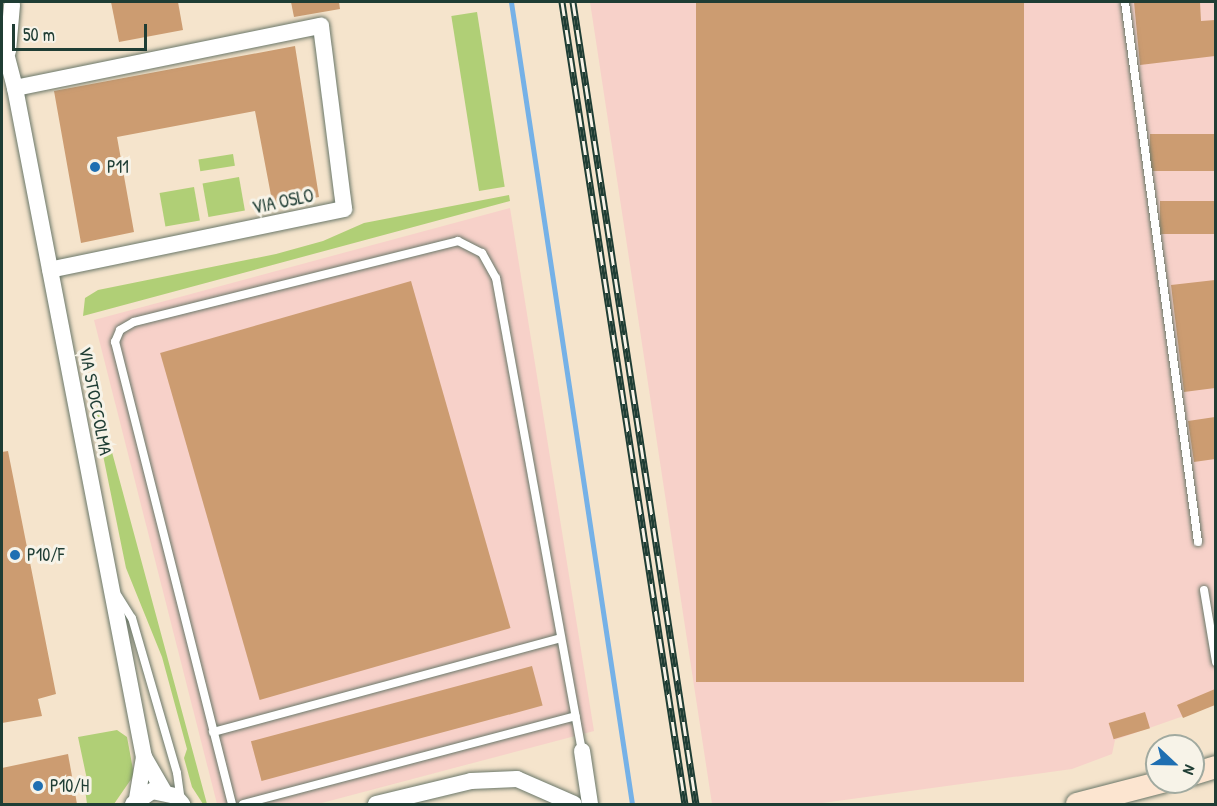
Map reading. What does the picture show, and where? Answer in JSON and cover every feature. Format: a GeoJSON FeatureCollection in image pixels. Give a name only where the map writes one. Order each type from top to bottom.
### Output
{"type":"FeatureCollection","features":[{"type":"Feature","properties":{"kind":"street","name":"VIA STOCCOLMA"},"geometry":{"type":"LineString","coordinates":[[10,6],[4,45],[15,87],[135,713],[144,757],[165,791]]}},
{"type":"Feature","properties":{"kind":"street","name":"VIA OSLO"},"geometry":{"type":"LineString","coordinates":[[15,87],[321,26],[344,209],[50,270]]}},
{"type":"Feature","properties":{"kind":"street"},"geometry":{"type":"LineString","coordinates":[[582,751],[590,804]]}},
{"type":"Feature","properties":{"kind":"street","name":"VIA STOCCOLMA"},"geometry":{"type":"LineString","coordinates":[[135,801],[144,757]]}},
{"type":"Feature","properties":{"kind":"street"},"geometry":{"type":"LineString","coordinates":[[376,804],[471,781],[517,779],[574,804]]}},
{"type":"Feature","properties":{"kind":"street"},"geometry":{"type":"LineString","coordinates":[[1077,804],[1145,786]]}},
{"type":"Feature","properties":{"kind":"street"},"geometry":{"type":"LineString","coordinates":[[135,801],[152,791],[165,791],[182,804]]}},
{"type":"Feature","properties":{"kind":"lane"},"geometry":{"type":"LineString","coordinates":[[1125,2],[1198,542]]}},
{"type":"Feature","properties":{"kind":"lane"},"geometry":{"type":"LineString","coordinates":[[232,804],[116,352],[120,330],[134,322],[458,241],[482,253],[496,278],[582,751]]}},
{"type":"Feature","properties":{"kind":"lane"},"geometry":{"type":"LineString","coordinates":[[111,586],[132,618],[177,773],[182,804]]}},
{"type":"Feature","properties":{"kind":"lane"},"geometry":{"type":"LineString","coordinates":[[1204,590],[1215,662]]}},
{"type":"Feature","properties":{"kind":"lane"},"geometry":{"type":"LineString","coordinates":[[213,732],[561,638]]}},
{"type":"Feature","properties":{"kind":"lane"},"geometry":{"type":"LineString","coordinates":[[243,804],[576,716]]}},
{"type":"Feature","properties":{"kind":"shaded area"},"geometry":{"type":"Polygon","coordinates":[[[590,2],[1215,2],[1215,705],[1115,740],[1112,754],[1072,769],[815,804],[712,804],[590,2]]]}},
{"type":"Feature","properties":{"kind":"shaded area"},"geometry":{"type":"Polygon","coordinates":[[[510,208],[594,731],[318,804],[217,804],[94,320],[510,208]]]}},
{"type":"Feature","properties":{"kind":"green space"},"geometry":{"type":"Polygon","coordinates":[[[477,12],[505,187],[479,191],[451,16],[477,12]]]}},
{"type":"Feature","properties":{"kind":"green space"},"geometry":{"type":"Polygon","coordinates":[[[233,154],[235,166],[200,171],[198,159],[233,154]]]}},
{"type":"Feature","properties":{"kind":"green space"},"geometry":{"type":"Polygon","coordinates":[[[239,177],[245,210],[208,217],[203,183],[239,177]]]}},
{"type":"Feature","properties":{"kind":"green space"},"geometry":{"type":"Polygon","coordinates":[[[194,187],[200,220],[165,227],[160,193],[194,187]]]}},
{"type":"Feature","properties":{"kind":"green space"},"geometry":{"type":"Polygon","coordinates":[[[509,195],[510,201],[83,316],[85,298],[98,290],[276,254],[323,241],[364,223],[509,195]]]}},
{"type":"Feature","properties":{"kind":"green space"},"geometry":{"type":"Polygon","coordinates":[[[99,404],[207,804],[203,804],[192,787],[184,758],[187,749],[162,657],[126,568],[94,411],[99,404]]]}},
{"type":"Feature","properties":{"kind":"green space"},"geometry":{"type":"Polygon","coordinates":[[[117,730],[127,737],[134,775],[114,804],[87,804],[85,789],[89,789],[78,737],[117,730]]]}},
{"type":"Feature","properties":{"kind":"building"},"geometry":{"type":"Polygon","coordinates":[[[111,2],[178,2],[183,30],[119,42],[111,2]]]}},
{"type":"Feature","properties":{"kind":"building"},"geometry":{"type":"Polygon","coordinates":[[[291,2],[339,2],[340,9],[294,17],[291,2]]]}},
{"type":"Feature","properties":{"kind":"building"},"geometry":{"type":"Polygon","coordinates":[[[696,2],[1024,2],[1024,682],[696,682],[696,2]]]}},
{"type":"Feature","properties":{"kind":"building"},"geometry":{"type":"Polygon","coordinates":[[[1134,2],[1200,2],[1201,21],[1215,20],[1215,56],[1140,65],[1134,2]]]}},
{"type":"Feature","properties":{"kind":"building","name":"P11"},"geometry":{"type":"Polygon","coordinates":[[[295,46],[319,197],[273,206],[255,111],[117,137],[134,232],[81,243],[54,91],[295,46]]]}},
{"type":"Feature","properties":{"kind":"building"},"geometry":{"type":"Polygon","coordinates":[[[1150,134],[1215,134],[1215,171],[1150,171],[1150,134]]]}},
{"type":"Feature","properties":{"kind":"building"},"geometry":{"type":"Polygon","coordinates":[[[1160,201],[1215,201],[1215,234],[1160,234],[1160,201]]]}},
{"type":"Feature","properties":{"kind":"building"},"geometry":{"type":"Polygon","coordinates":[[[1215,280],[1215,388],[1184,392],[1171,285],[1215,280]]]}},
{"type":"Feature","properties":{"kind":"building"},"geometry":{"type":"Polygon","coordinates":[[[411,281],[511,628],[260,700],[160,353],[411,281]]]}},
{"type":"Feature","properties":{"kind":"building"},"geometry":{"type":"Polygon","coordinates":[[[1215,417],[1215,459],[1194,462],[1188,421],[1215,417]]]}},
{"type":"Feature","properties":{"kind":"building","name":"P10/F"},"geometry":{"type":"Polygon","coordinates":[[[8,451],[56,694],[38,699],[42,716],[2,723],[2,452],[8,451]]]}},
{"type":"Feature","properties":{"kind":"building"},"geometry":{"type":"Polygon","coordinates":[[[532,666],[543,706],[262,781],[251,741],[532,666]]]}},
{"type":"Feature","properties":{"kind":"building"},"geometry":{"type":"Polygon","coordinates":[[[1215,689],[1215,705],[1183,718],[1177,705],[1215,689]]]}},
{"type":"Feature","properties":{"kind":"building"},"geometry":{"type":"Polygon","coordinates":[[[1145,712],[1150,728],[1114,739],[1109,723],[1145,712]]]}},
{"type":"Feature","properties":{"kind":"building","name":"P10/H"},"geometry":{"type":"Polygon","coordinates":[[[68,754],[77,804],[2,804],[2,768],[68,754]]]}},
{"type":"Feature","properties":{"kind":"waterway"},"geometry":{"type":"LineString","coordinates":[[511,2],[632,804]]}},
{"type":"Feature","properties":{"kind":"railway"},"geometry":{"type":"LineString","coordinates":[[562,2],[685,804]]}},
{"type":"Feature","properties":{"kind":"railway"},"geometry":{"type":"LineString","coordinates":[[573,2],[696,804]]}},
{"type":"Feature","properties":{"kind":"place","name":"P11"},"geometry":{"type":"Point","coordinates":[95,167]}},
{"type":"Feature","properties":{"kind":"place","name":"P10/F"},"geometry":{"type":"Point","coordinates":[15,555]}},
{"type":"Feature","properties":{"kind":"place","name":"P10/H"},"geometry":{"type":"Point","coordinates":[38,786]}}]}
